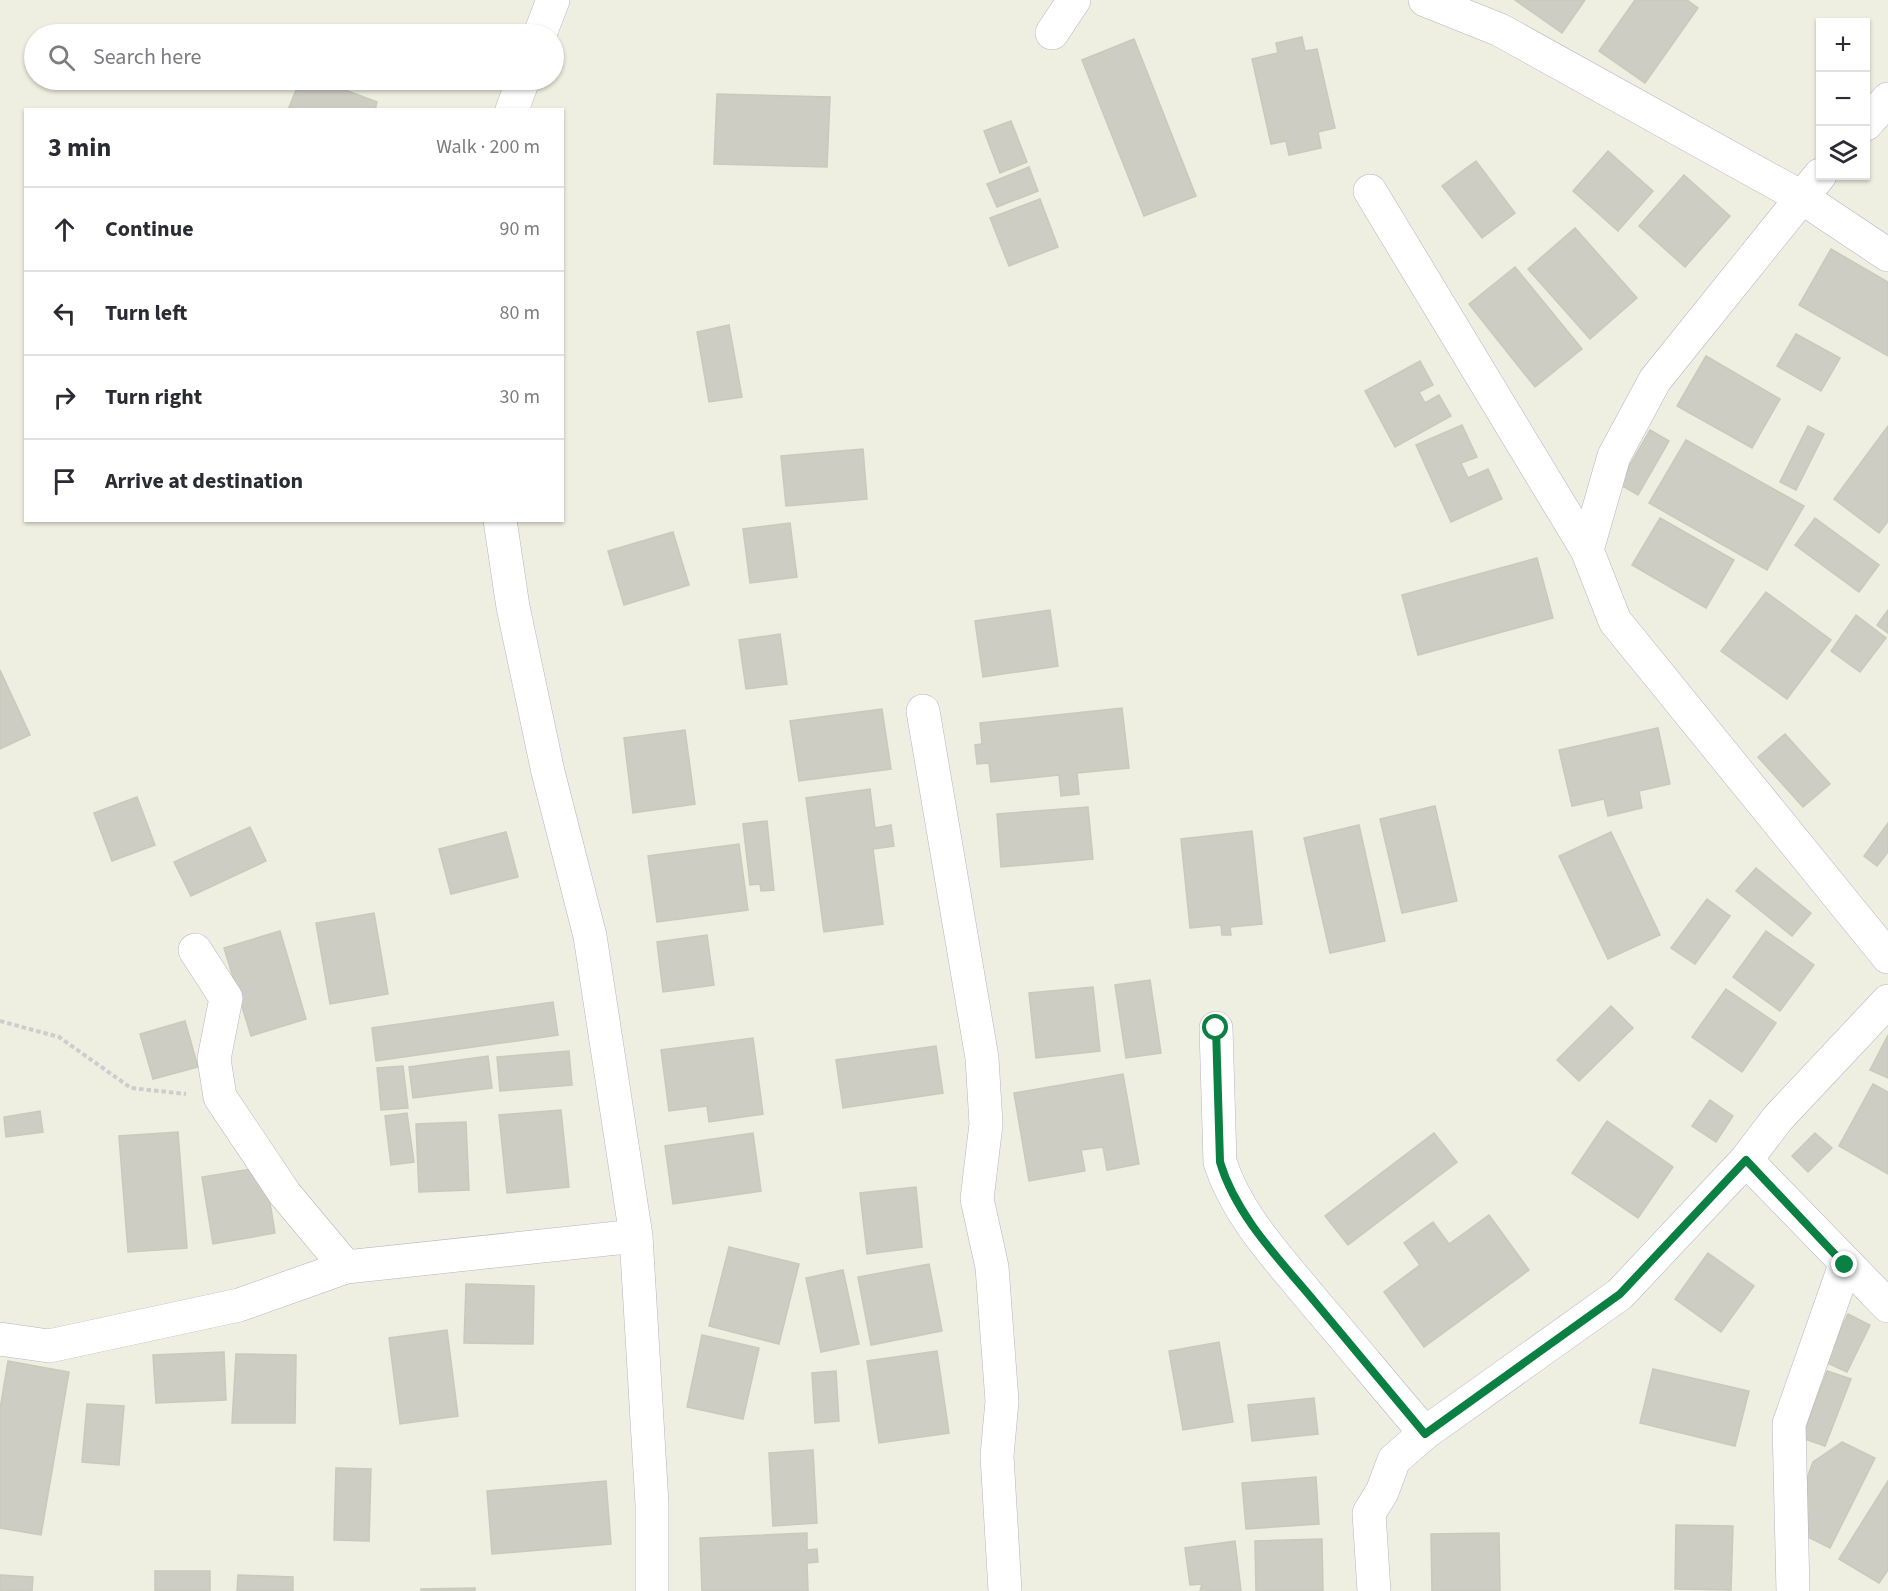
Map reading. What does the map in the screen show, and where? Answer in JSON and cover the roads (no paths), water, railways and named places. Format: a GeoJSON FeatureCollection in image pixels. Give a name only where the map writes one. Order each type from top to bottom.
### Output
{"type":"FeatureCollection","features":[{"type":"Feature","properties":{"kind":"street"},"geometry":{"type":"LineString","coordinates":[[544,24],[553,0]]}},
{"type":"Feature","properties":{"kind":"street"},"geometry":{"type":"LineString","coordinates":[[1052,33],[1074,0]]}},
{"type":"Feature","properties":{"kind":"street"},"geometry":{"type":"LineString","coordinates":[[1425,0],[1500,30],[1811,186],[1888,255]]}},
{"type":"Feature","properties":{"kind":"street"},"geometry":{"type":"LineString","coordinates":[[513,108],[519,90]]}},
{"type":"Feature","properties":{"kind":"street"},"geometry":{"type":"LineString","coordinates":[[1870,119],[1888,99]]}},
{"type":"Feature","properties":{"kind":"street"},"geometry":{"type":"LineString","coordinates":[[1587,550],[1614,456],[1655,380],[1811,186]]}},
{"type":"Feature","properties":{"kind":"street"},"geometry":{"type":"LineString","coordinates":[[1370,191],[1587,550],[1615,621],[1888,957]]}},
{"type":"Feature","properties":{"kind":"street"},"geometry":{"type":"LineString","coordinates":[[500,522],[513,607],[548,772],[590,936],[636,1236],[651,1504],[652,1591]]}},
{"type":"Feature","properties":{"kind":"street"},"geometry":{"type":"LineString","coordinates":[[923,711],[982,1058],[986,1124],[978,1199],[992,1268],[1002,1401],[997,1456],[1005,1591]]}},
{"type":"Feature","properties":{"kind":"street"},"geometry":{"type":"LineString","coordinates":[[195,950],[226,998],[214,1059],[220,1097],[285,1194],[346,1267]]}},
{"type":"Feature","properties":{"kind":"street"},"geometry":{"type":"LineString","coordinates":[[1374,1591],[1369,1513],[1383,1492],[1394,1460],[1425,1434],[1620,1294],[1746,1160],[1778,1118],[1888,1001]]}},
{"type":"Feature","properties":{"kind":"street"},"geometry":{"type":"LineString","coordinates":[[1216,1028],[1220,1162],[1237,1203],[1291,1274],[1425,1434]]}},
{"type":"Feature","properties":{"kind":"street"},"geometry":{"type":"LineString","coordinates":[[1746,1160],[1845,1265],[1888,1306]]}},
{"type":"Feature","properties":{"kind":"street"},"geometry":{"type":"LineString","coordinates":[[0,1339],[49,1346],[240,1305],[346,1267],[636,1236]]}},
{"type":"Feature","properties":{"kind":"street"},"geometry":{"type":"LineString","coordinates":[[1793,1591],[1789,1425],[1845,1265]]}}]}
